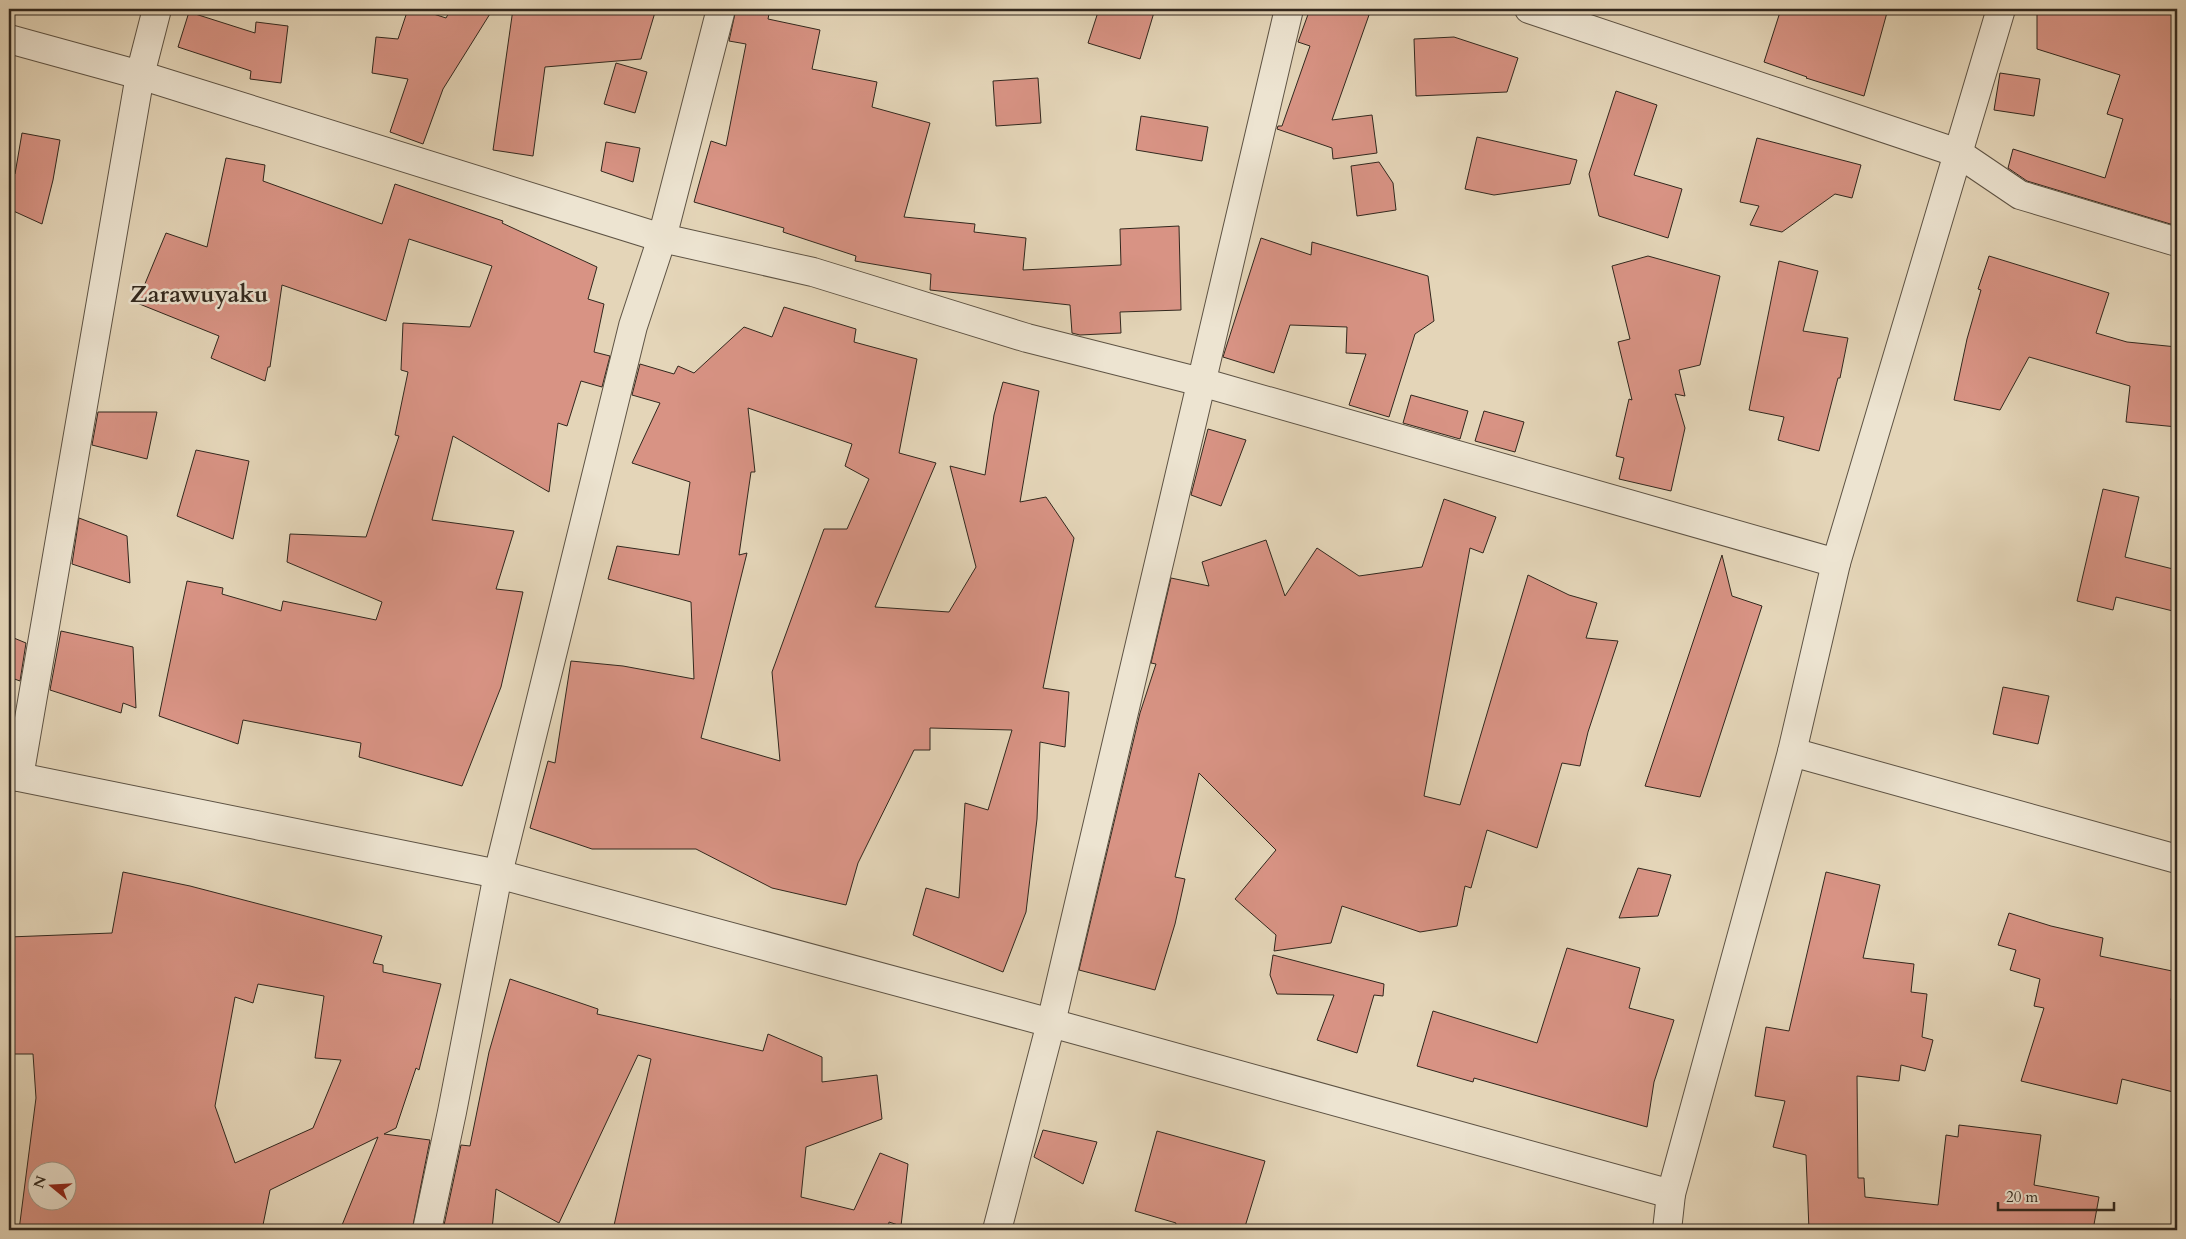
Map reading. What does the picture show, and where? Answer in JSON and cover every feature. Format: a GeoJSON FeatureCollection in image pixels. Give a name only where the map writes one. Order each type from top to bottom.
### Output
{"type":"FeatureCollection","features":[{"type":"Feature","properties":{"kind":"street"},"geometry":{"type":"LineString","coordinates":[[156,9],[140,75],[14,776],[498,874],[1051,1023],[1671,1194]]}},
{"type":"Feature","properties":{"kind":"street"},"geometry":{"type":"LineString","coordinates":[[427,1230],[498,874],[633,326],[662,238],[720,9]]}},
{"type":"Feature","properties":{"kind":"street"},"geometry":{"type":"LineString","coordinates":[[997,1230],[1051,1023],[1289,9]]}},
{"type":"Feature","properties":{"kind":"street"},"geometry":{"type":"LineString","coordinates":[[1530,9],[1958,152],[2020,195],[2177,242]]}},
{"type":"Feature","properties":{"kind":"street"},"geometry":{"type":"LineString","coordinates":[[1667,1230],[1671,1194],[1792,752],[1836,563],[2001,9]]}},
{"type":"Feature","properties":{"kind":"street"},"geometry":{"type":"LineString","coordinates":[[9,39],[140,75],[662,238],[813,272],[1027,338],[1201,382],[1836,563]]}},
{"type":"Feature","properties":{"kind":"street"},"geometry":{"type":"LineString","coordinates":[[1792,752],[2177,859]]}},
{"type":"Feature","properties":{"kind":"building"},"geometry":{"type":"Polygon","coordinates":[[[408,9],[418,9],[446,18],[451,9],[493,9],[443,89],[423,144],[390,132],[408,79],[372,73],[376,37],[398,39],[408,9]]]}},
{"type":"Feature","properties":{"kind":"building"},"geometry":{"type":"Polygon","coordinates":[[[513,9],[656,9],[641,59],[545,67],[533,156],[493,150],[513,9]]]}},
{"type":"Feature","properties":{"kind":"building"},"geometry":{"type":"Polygon","coordinates":[[[736,9],[770,9],[768,19],[820,30],[812,69],[877,82],[872,107],[930,123],[904,217],[975,224],[974,232],[1026,238],[1023,270],[1121,265],[1120,229],[1179,226],[1181,310],[1120,312],[1121,333],[1080,335],[1072,333],[1070,305],[930,290],[931,274],[855,261],[856,256],[783,232],[784,228],[694,202],[711,141],[726,146],[746,44],[729,41],[736,9]]]}},
{"type":"Feature","properties":{"kind":"building"},"geometry":{"type":"Polygon","coordinates":[[[1099,9],[1155,9],[1140,59],[1088,43],[1099,9]]]}},
{"type":"Feature","properties":{"kind":"building"},"geometry":{"type":"Polygon","coordinates":[[[1310,9],[1350,9],[1369,15],[1332,120],[1372,115],[1377,153],[1333,159],[1332,148],[1277,129],[1278,126],[1282,126],[1310,46],[1298,42],[1310,9]]]}},
{"type":"Feature","properties":{"kind":"building"},"geometry":{"type":"Polygon","coordinates":[[[1781,9],[1888,9],[1864,96],[1806,78],[1764,62],[1781,9]]]}},
{"type":"Feature","properties":{"kind":"building"},"geometry":{"type":"Polygon","coordinates":[[[2037,9],[2177,9],[2177,226],[2027,181],[2008,168],[2013,149],[2105,178],[2123,119],[2107,114],[2120,75],[2037,49],[2037,9]]]}},
{"type":"Feature","properties":{"kind":"building"},"geometry":{"type":"Polygon","coordinates":[[[189,12],[255,33],[256,22],[288,26],[281,83],[250,79],[251,71],[178,47],[189,12]]]}},
{"type":"Feature","properties":{"kind":"building"},"geometry":{"type":"Polygon","coordinates":[[[1454,37],[1518,58],[1507,92],[1416,96],[1414,39],[1454,37]]]}},
{"type":"Feature","properties":{"kind":"building"},"geometry":{"type":"Polygon","coordinates":[[[616,63],[647,72],[635,113],[604,104],[616,63]]]}},
{"type":"Feature","properties":{"kind":"building"},"geometry":{"type":"Polygon","coordinates":[[[2000,73],[2040,79],[2034,116],[1994,110],[2000,73]]]}},
{"type":"Feature","properties":{"kind":"building"},"geometry":{"type":"Polygon","coordinates":[[[1038,78],[1041,123],[996,126],[993,81],[1038,78]]]}},
{"type":"Feature","properties":{"kind":"building"},"geometry":{"type":"Polygon","coordinates":[[[1616,91],[1657,105],[1634,175],[1682,189],[1668,238],[1599,216],[1589,174],[1616,91]]]}},
{"type":"Feature","properties":{"kind":"building"},"geometry":{"type":"Polygon","coordinates":[[[1141,116],[1208,127],[1202,161],[1136,150],[1141,116]]]}},
{"type":"Feature","properties":{"kind":"building"},"geometry":{"type":"Polygon","coordinates":[[[22,133],[60,140],[53,180],[42,224],[9,209],[9,171],[15,174],[22,133]]]}},
{"type":"Feature","properties":{"kind":"building"},"geometry":{"type":"Polygon","coordinates":[[[1477,137],[1577,160],[1570,184],[1494,195],[1465,189],[1477,137]]]}},
{"type":"Feature","properties":{"kind":"building"},"geometry":{"type":"Polygon","coordinates":[[[1757,138],[1861,165],[1852,198],[1835,194],[1782,232],[1750,225],[1759,206],[1740,202],[1757,138]]]}},
{"type":"Feature","properties":{"kind":"building"},"geometry":{"type":"Polygon","coordinates":[[[606,142],[640,148],[633,182],[601,171],[606,142]]]}},
{"type":"Feature","properties":{"kind":"building"},"geometry":{"type":"Polygon","coordinates":[[[226,158],[265,165],[263,181],[382,224],[395,184],[503,221],[502,223],[597,267],[588,299],[604,304],[594,352],[610,356],[602,387],[581,381],[567,426],[558,423],[549,492],[453,436],[432,520],[514,531],[496,589],[523,592],[501,687],[462,786],[359,757],[361,743],[243,720],[238,744],[159,716],[187,581],[223,588],[222,594],[281,611],[283,601],[376,620],[382,602],[287,562],[290,534],[366,537],[399,436],[395,435],[408,372],[401,370],[403,323],[470,327],[492,266],[409,239],[386,321],[282,285],[270,367],[268,367],[265,381],[211,358],[219,336],[137,303],[166,233],[207,247],[226,158]]]}},
{"type":"Feature","properties":{"kind":"building"},"geometry":{"type":"Polygon","coordinates":[[[1379,162],[1393,183],[1396,210],[1357,216],[1351,166],[1379,162]]]}},
{"type":"Feature","properties":{"kind":"building"},"geometry":{"type":"Polygon","coordinates":[[[1261,238],[1311,255],[1312,242],[1428,276],[1434,321],[1415,334],[1389,417],[1349,405],[1366,354],[1346,353],[1347,327],[1290,325],[1274,373],[1223,357],[1261,238]]]}},
{"type":"Feature","properties":{"kind":"building"},"geometry":{"type":"Polygon","coordinates":[[[1648,256],[1720,276],[1700,365],[1679,370],[1685,396],[1675,394],[1685,428],[1671,491],[1619,479],[1624,458],[1616,456],[1629,399],[1632,400],[1618,342],[1630,339],[1612,266],[1648,256]]]}},
{"type":"Feature","properties":{"kind":"building"},"geometry":{"type":"Polygon","coordinates":[[[1989,256],[2109,293],[2096,333],[2127,342],[2177,347],[2177,427],[2126,422],[2130,386],[2029,357],[2000,410],[1954,400],[1967,339],[1981,290],[1978,289],[1989,256]]]}},
{"type":"Feature","properties":{"kind":"building"},"geometry":{"type":"Polygon","coordinates":[[[1779,261],[1818,271],[1803,331],[1848,338],[1840,378],[1838,378],[1819,451],[1778,440],[1784,417],[1749,410],[1779,261]]]}},
{"type":"Feature","properties":{"kind":"building"},"geometry":{"type":"Polygon","coordinates":[[[784,307],[856,329],[854,342],[917,359],[899,453],[936,463],[875,607],[949,612],[976,567],[950,466],[985,475],[994,415],[1003,382],[1039,391],[1020,502],[1046,497],[1074,538],[1043,688],[1069,692],[1065,747],[1040,742],[1037,819],[1026,912],[1003,972],[913,935],[926,888],[959,898],[965,803],[988,810],[1012,730],[930,728],[930,750],[914,750],[858,863],[846,905],[772,888],[696,849],[592,849],[530,828],[548,761],[555,763],[571,661],[623,666],[694,679],[691,602],[608,579],[617,546],[679,555],[690,482],[632,463],[660,403],[632,395],[640,364],[674,374],[678,366],[694,373],[744,327],[772,337],[784,307]],[[748,408],[755,472],[751,472],[739,555],[747,553],[701,738],[780,761],[772,672],[824,529],[847,529],[869,479],[845,466],[852,444],[748,408]]]}},
{"type":"Feature","properties":{"kind":"building"},"geometry":{"type":"Polygon","coordinates":[[[1411,395],[1468,411],[1460,439],[1403,423],[1411,395]]]}},
{"type":"Feature","properties":{"kind":"building"},"geometry":{"type":"Polygon","coordinates":[[[1484,411],[1524,422],[1515,452],[1475,441],[1484,411]]]}},
{"type":"Feature","properties":{"kind":"building"},"geometry":{"type":"Polygon","coordinates":[[[98,412],[157,412],[147,459],[92,445],[98,412]]]}},
{"type":"Feature","properties":{"kind":"building"},"geometry":{"type":"Polygon","coordinates":[[[1208,429],[1246,440],[1221,506],[1191,495],[1208,429]]]}},
{"type":"Feature","properties":{"kind":"building"},"geometry":{"type":"Polygon","coordinates":[[[196,450],[249,461],[233,539],[177,516],[196,450]]]}},
{"type":"Feature","properties":{"kind":"building"},"geometry":{"type":"Polygon","coordinates":[[[2103,489],[2139,497],[2125,557],[2177,570],[2177,612],[2116,597],[2113,610],[2077,601],[2103,489]]]}},
{"type":"Feature","properties":{"kind":"building"},"geometry":{"type":"Polygon","coordinates":[[[1444,499],[1496,517],[1483,553],[1470,548],[1424,796],[1460,805],[1528,575],[1569,595],[1597,603],[1586,638],[1618,641],[1588,732],[1580,766],[1562,763],[1537,848],[1487,830],[1471,888],[1465,886],[1457,926],[1420,932],[1342,906],[1331,943],[1274,951],[1276,935],[1235,899],[1276,850],[1199,773],[1175,877],[1185,879],[1175,924],[1155,990],[1079,970],[1140,713],[1156,664],[1151,663],[1171,578],[1209,586],[1202,562],[1266,540],[1285,596],[1317,548],[1359,576],[1422,567],[1444,499]]]}},
{"type":"Feature","properties":{"kind":"building"},"geometry":{"type":"Polygon","coordinates":[[[79,518],[127,536],[130,583],[72,564],[79,518]]]}},
{"type":"Feature","properties":{"kind":"building"},"geometry":{"type":"Polygon","coordinates":[[[1722,555],[1732,596],[1762,606],[1700,797],[1645,786],[1722,555]]]}},
{"type":"Feature","properties":{"kind":"building"},"geometry":{"type":"Polygon","coordinates":[[[61,631],[133,647],[136,708],[123,703],[121,713],[50,690],[61,631]]]}},
{"type":"Feature","properties":{"kind":"building"},"geometry":{"type":"Polygon","coordinates":[[[9,636],[26,643],[20,681],[9,677],[9,636]]]}},
{"type":"Feature","properties":{"kind":"building"},"geometry":{"type":"Polygon","coordinates":[[[2003,687],[2049,696],[2038,744],[1993,734],[2003,687]]]}},
{"type":"Feature","properties":{"kind":"building"},"geometry":{"type":"Polygon","coordinates":[[[1638,868],[1671,875],[1658,916],[1619,918],[1638,868]]]}},
{"type":"Feature","properties":{"kind":"building"},"geometry":{"type":"Polygon","coordinates":[[[123,872],[190,886],[382,936],[373,963],[383,965],[383,972],[441,984],[419,1070],[416,1068],[396,1128],[384,1134],[430,1140],[412,1230],[340,1230],[378,1137],[270,1190],[262,1230],[19,1230],[36,1098],[33,1054],[9,1054],[9,937],[112,933],[123,872]],[[258,984],[253,1003],[235,997],[215,1106],[235,1163],[313,1128],[341,1060],[315,1058],[324,996],[258,984]]]}},
{"type":"Feature","properties":{"kind":"building"},"geometry":{"type":"Polygon","coordinates":[[[1826,872],[1880,885],[1863,958],[1914,964],[1911,992],[1927,994],[1922,1037],[1933,1040],[1925,1071],[1901,1065],[1899,1081],[1857,1076],[1858,1178],[1864,1178],[1865,1197],[1938,1205],[1946,1135],[1958,1137],[1959,1125],[2041,1135],[2034,1185],[2099,1197],[2093,1230],[1809,1230],[1806,1155],[1773,1147],[1785,1101],[1755,1096],[1766,1027],[1789,1031],[1826,872]]]}},
{"type":"Feature","properties":{"kind":"building"},"geometry":{"type":"Polygon","coordinates":[[[2009,913],[2051,926],[2103,938],[2100,956],[2177,972],[2171,1000],[2177,1001],[2177,1093],[2122,1079],[2117,1104],[2021,1081],[2044,1008],[2034,1006],[2040,979],[2010,970],[2016,950],[1998,945],[2009,913]]]}},
{"type":"Feature","properties":{"kind":"building"},"geometry":{"type":"Polygon","coordinates":[[[1567,948],[1640,968],[1629,1008],[1674,1020],[1654,1082],[1647,1127],[1474,1078],[1473,1082],[1417,1066],[1433,1011],[1537,1043],[1567,948]]]}},
{"type":"Feature","properties":{"kind":"building"},"geometry":{"type":"Polygon","coordinates":[[[1273,955],[1384,984],[1383,996],[1374,995],[1357,1053],[1317,1040],[1334,995],[1277,994],[1270,975],[1273,955]]]}},
{"type":"Feature","properties":{"kind":"building"},"geometry":{"type":"Polygon","coordinates":[[[510,979],[598,1009],[597,1014],[763,1051],[768,1034],[822,1057],[822,1082],[877,1075],[882,1119],[806,1147],[801,1197],[854,1210],[880,1153],[908,1164],[901,1226],[889,1222],[888,1230],[613,1230],[651,1059],[638,1055],[559,1223],[496,1189],[492,1230],[443,1230],[461,1145],[470,1146],[489,1052],[510,979]]]}},
{"type":"Feature","properties":{"kind":"building"},"geometry":{"type":"Polygon","coordinates":[[[1043,1130],[1097,1142],[1083,1184],[1034,1157],[1043,1130]]]}},
{"type":"Feature","properties":{"kind":"building"},"geometry":{"type":"Polygon","coordinates":[[[1157,1131],[1265,1161],[1244,1230],[1174,1230],[1176,1223],[1135,1211],[1157,1131]]]}},
{"type":"Feature","properties":{"kind":"district","name":"Zarawuyaku"},"geometry":{"type":"Point","coordinates":[199,294]}}]}
